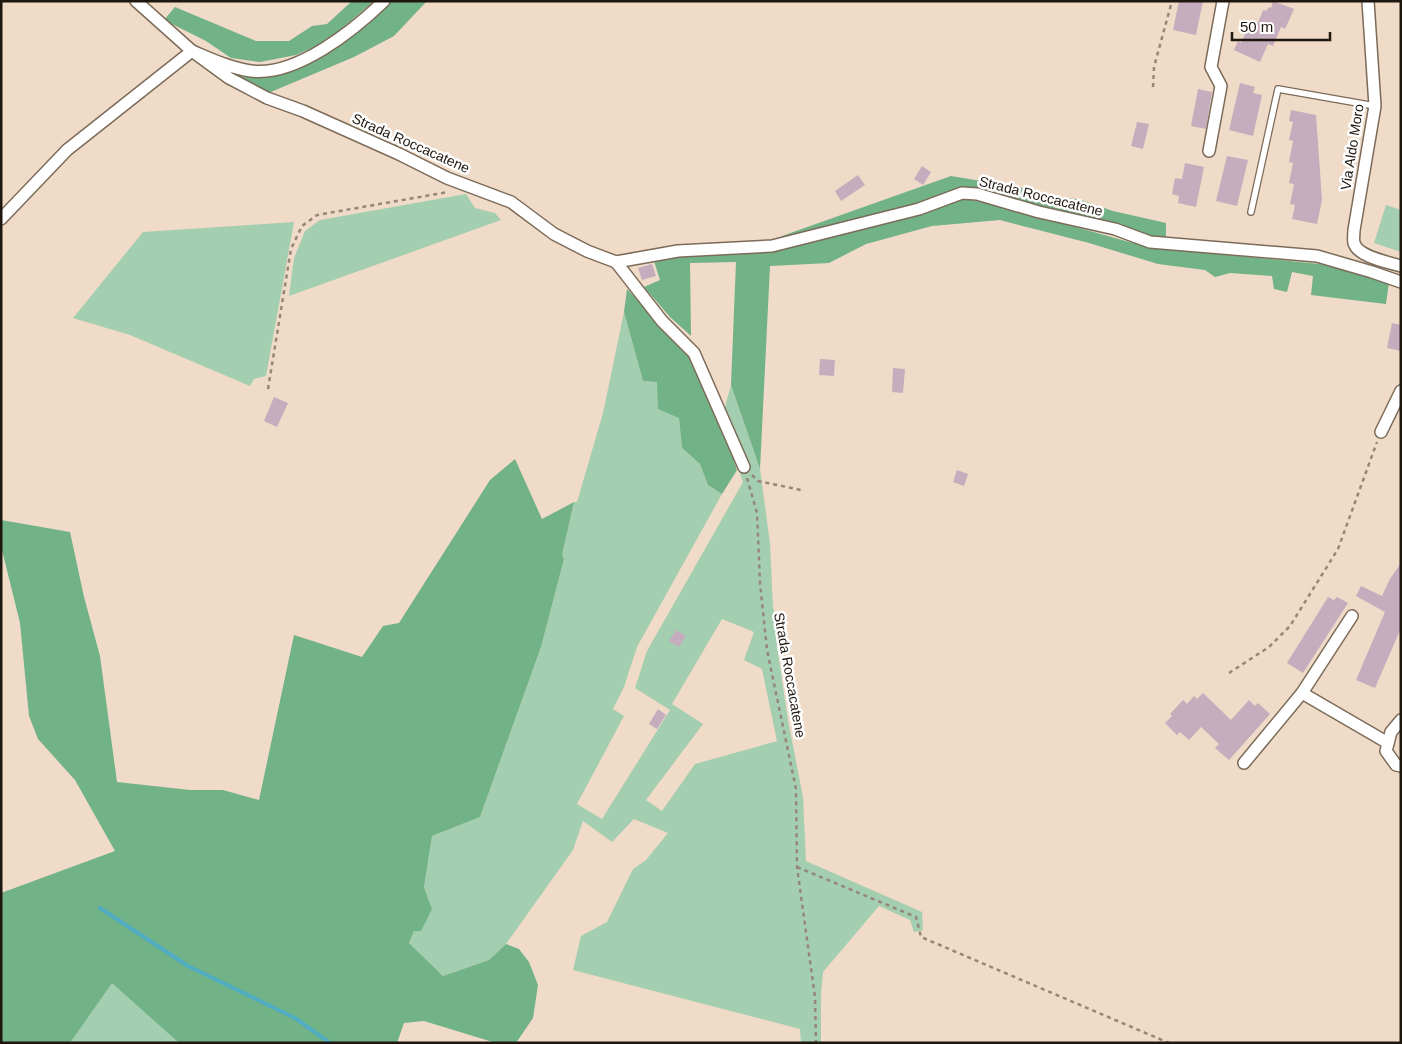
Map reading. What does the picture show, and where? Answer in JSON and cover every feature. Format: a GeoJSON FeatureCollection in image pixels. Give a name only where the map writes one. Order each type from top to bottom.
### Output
{"type":"FeatureCollection","features":[{"type":"Feature","properties":{"kind":"street","name":"Strada Roccacatene"},"geometry":{"type":"LineString","coordinates":[[136,1],[192,51],[229,78],[267,98],[303,111],[399,154],[447,178],[511,202],[554,234],[587,251],[616,262],[678,251],[772,246],[919,209],[962,193],[977,194],[1040,212],[1115,229],[1150,242],[1317,256],[1401,282]]}},
{"type":"Feature","properties":{"kind":"street"},"geometry":{"type":"LineString","coordinates":[[1,219],[67,150],[192,51],[217,62],[250,71],[278,69],[326,48],[361,24],[384,1]]}},
{"type":"Feature","properties":{"kind":"street"},"geometry":{"type":"LineString","coordinates":[[1209,151],[1221,86],[1211,67],[1223,1]]}},
{"type":"Feature","properties":{"kind":"street","name":"Via Aldo Moro"},"geometry":{"type":"LineString","coordinates":[[1368,1],[1375,106],[1354,230],[1354,242],[1359,251],[1401,266]]}},
{"type":"Feature","properties":{"kind":"street"},"geometry":{"type":"LineString","coordinates":[[616,262],[662,320],[694,354],[744,467]]}},
{"type":"Feature","properties":{"kind":"street"},"geometry":{"type":"LineString","coordinates":[[1382,432],[1401,391]]}},
{"type":"Feature","properties":{"kind":"street"},"geometry":{"type":"LineString","coordinates":[[1244,763],[1302,693],[1352,616]]}},
{"type":"Feature","properties":{"kind":"street"},"geometry":{"type":"LineString","coordinates":[[1302,693],[1388,742]]}},
{"type":"Feature","properties":{"kind":"street"},"geometry":{"type":"LineString","coordinates":[[1401,720],[1391,732],[1386,752],[1396,765],[1401,766]]}},
{"type":"Feature","properties":{"kind":"lane"},"geometry":{"type":"LineString","coordinates":[[1250,212],[1278,89],[1375,106]]}},
{"type":"Feature","properties":{"kind":"path"},"geometry":{"type":"LineString","coordinates":[[1153,87],[1154,67],[1172,1]]}},
{"type":"Feature","properties":{"kind":"path"},"geometry":{"type":"LineString","coordinates":[[268,388],[291,249],[302,226],[317,215],[453,191]]}},
{"type":"Feature","properties":{"kind":"path"},"geometry":{"type":"LineString","coordinates":[[1229,673],[1269,647],[1290,626],[1338,549],[1382,432]]}},
{"type":"Feature","properties":{"kind":"path"},"geometry":{"type":"LineString","coordinates":[[744,467],[758,481],[801,490]]}},
{"type":"Feature","properties":{"kind":"path","name":"Strada Roccacatene"},"geometry":{"type":"LineString","coordinates":[[744,467],[757,513],[760,583],[767,650],[796,789],[797,867],[815,997],[816,1043]]}},
{"type":"Feature","properties":{"kind":"path"},"geometry":{"type":"LineString","coordinates":[[797,867],[916,917],[921,937],[1169,1043]]}},
{"type":"Feature","properties":{"kind":"green space"},"geometry":{"type":"Polygon","coordinates":[[[352,1],[374,1],[327,41],[296,55],[260,62],[231,58],[206,41],[164,20],[175,7],[256,41],[289,41],[312,26],[327,24],[352,1]]]}},
{"type":"Feature","properties":{"kind":"green space"},"geometry":{"type":"Polygon","coordinates":[[[391,1],[427,1],[394,36],[354,57],[266,94],[232,75],[227,68],[251,76],[327,52],[363,28],[391,1]]]}},
{"type":"Feature","properties":{"kind":"green space"},"geometry":{"type":"Polygon","coordinates":[[[951,176],[1030,189],[1057,198],[1078,199],[1113,211],[1166,223],[1166,240],[979,191],[917,204],[776,242],[782,236],[951,176]]]}},
{"type":"Feature","properties":{"kind":"green space"},"geometry":{"type":"Polygon","coordinates":[[[466,194],[475,208],[495,213],[501,220],[289,296],[294,258],[305,231],[320,220],[466,194]]]}},
{"type":"Feature","properties":{"kind":"green space"},"geometry":{"type":"Polygon","coordinates":[[[962,198],[1008,208],[1147,247],[1320,264],[1362,273],[1389,282],[1386,304],[1311,295],[1313,276],[1292,272],[1287,292],[1274,289],[1272,276],[1230,273],[1215,277],[1205,270],[1158,264],[1089,243],[1000,220],[932,226],[866,244],[829,263],[770,266],[760,469],[731,385],[736,262],[690,263],[691,336],[670,317],[644,287],[660,280],[654,261],[691,255],[772,248],[962,198]]]}},
{"type":"Feature","properties":{"kind":"green space"},"geometry":{"type":"Polygon","coordinates":[[[1386,205],[1401,210],[1401,252],[1374,243],[1386,205]]]}},
{"type":"Feature","properties":{"kind":"green space"},"geometry":{"type":"Polygon","coordinates":[[[294,222],[266,376],[254,379],[250,386],[130,335],[73,318],[143,232],[294,222]]]}},
{"type":"Feature","properties":{"kind":"green space"},"geometry":{"type":"Polygon","coordinates":[[[627,289],[689,355],[721,422],[737,470],[722,494],[708,485],[700,464],[682,448],[679,418],[658,409],[657,382],[643,381],[624,312],[627,289]]]}},
{"type":"Feature","properties":{"kind":"green space"},"geometry":{"type":"Polygon","coordinates":[[[624,312],[643,381],[657,382],[679,418],[682,448],[700,464],[708,485],[722,494],[637,647],[624,687],[613,709],[624,716],[577,804],[602,819],[670,710],[635,688],[647,651],[743,482],[721,422],[731,385],[760,469],[770,543],[773,608],[779,626],[777,646],[788,720],[803,797],[806,861],[922,912],[923,930],[914,932],[910,920],[879,906],[823,972],[821,1043],[801,1043],[800,1029],[573,970],[581,936],[607,922],[633,869],[646,860],[668,833],[634,819],[612,842],[583,821],[573,850],[506,944],[489,960],[443,976],[409,943],[414,931],[432,909],[424,887],[432,836],[480,817],[541,647],[564,559],[562,555],[574,502],[577,502],[603,413],[624,312]],[[722,619],[672,704],[703,724],[646,800],[662,811],[695,764],[777,741],[762,669],[744,660],[754,632],[722,619]]]}},
{"type":"Feature","properties":{"kind":"green space"},"geometry":{"type":"Polygon","coordinates":[[[515,459],[542,519],[574,502],[562,555],[564,559],[541,647],[480,817],[432,836],[424,887],[432,909],[421,931],[414,931],[409,943],[443,976],[489,960],[506,944],[519,949],[529,962],[538,985],[533,1018],[516,1043],[496,1043],[424,1021],[404,1023],[397,1043],[179,1043],[112,983],[70,1043],[1,1043],[1,893],[115,851],[75,780],[38,739],[29,716],[20,623],[1,546],[1,520],[70,532],[84,597],[100,656],[117,782],[190,790],[223,790],[259,800],[294,635],[362,657],[383,626],[399,623],[490,480],[515,459]]]}},
{"type":"Feature","properties":{"kind":"green space"},"geometry":{"type":"Polygon","coordinates":[[[112,982],[179,1043],[70,1043],[112,982]]]}},
{"type":"Feature","properties":{"kind":"building"},"geometry":{"type":"Polygon","coordinates":[[[1179,1],[1203,1],[1196,35],[1173,30],[1179,1]]]}},
{"type":"Feature","properties":{"kind":"building"},"geometry":{"type":"Polygon","coordinates":[[[1273,1],[1294,9],[1285,29],[1281,27],[1273,46],[1268,44],[1260,62],[1234,50],[1238,41],[1241,43],[1249,25],[1253,27],[1255,22],[1258,23],[1263,10],[1266,11],[1269,7],[1271,8],[1273,1]]]}},
{"type":"Feature","properties":{"kind":"building"},"geometry":{"type":"Polygon","coordinates":[[[1240,83],[1255,87],[1253,93],[1262,95],[1253,136],[1229,130],[1240,83]]]}},
{"type":"Feature","properties":{"kind":"building"},"geometry":{"type":"Polygon","coordinates":[[[1198,89],[1212,92],[1206,129],[1191,126],[1198,89]]]}},
{"type":"Feature","properties":{"kind":"building"},"geometry":{"type":"Polygon","coordinates":[[[1291,110],[1316,115],[1322,200],[1317,224],[1292,219],[1295,205],[1290,204],[1294,184],[1289,183],[1293,163],[1289,162],[1293,141],[1289,140],[1293,122],[1289,121],[1291,110]]]}},
{"type":"Feature","properties":{"kind":"building"},"geometry":{"type":"Polygon","coordinates":[[[1137,122],[1149,124],[1143,149],[1131,146],[1137,122]]]}},
{"type":"Feature","properties":{"kind":"building"},"geometry":{"type":"Polygon","coordinates":[[[1227,156],[1248,160],[1237,206],[1216,201],[1227,156]]]}},
{"type":"Feature","properties":{"kind":"building"},"geometry":{"type":"Polygon","coordinates":[[[1185,163],[1204,167],[1196,207],[1178,203],[1179,196],[1172,194],[1175,178],[1182,179],[1185,163]]]}},
{"type":"Feature","properties":{"kind":"building"},"geometry":{"type":"Polygon","coordinates":[[[922,166],[931,172],[923,185],[914,179],[922,166]]]}},
{"type":"Feature","properties":{"kind":"building"},"geometry":{"type":"Polygon","coordinates":[[[858,175],[865,185],[841,201],[835,191],[858,175]]]}},
{"type":"Feature","properties":{"kind":"building"},"geometry":{"type":"Polygon","coordinates":[[[652,264],[656,276],[642,280],[638,268],[652,264]]]}},
{"type":"Feature","properties":{"kind":"building"},"geometry":{"type":"Polygon","coordinates":[[[1392,323],[1401,325],[1401,351],[1387,348],[1392,323]]]}},
{"type":"Feature","properties":{"kind":"building"},"geometry":{"type":"Polygon","coordinates":[[[820,359],[835,360],[834,376],[819,375],[820,359]]]}},
{"type":"Feature","properties":{"kind":"building"},"geometry":{"type":"Polygon","coordinates":[[[893,368],[905,369],[903,393],[892,392],[893,368]]]}},
{"type":"Feature","properties":{"kind":"building"},"geometry":{"type":"Polygon","coordinates":[[[274,397],[288,403],[277,427],[264,421],[274,397]]]}},
{"type":"Feature","properties":{"kind":"building"},"geometry":{"type":"Polygon","coordinates":[[[957,470],[968,474],[964,486],[953,482],[957,470]]]}},
{"type":"Feature","properties":{"kind":"building"},"geometry":{"type":"Polygon","coordinates":[[[1401,563],[1401,628],[1375,688],[1356,680],[1385,612],[1356,596],[1361,586],[1382,596],[1390,579],[1401,563]]]}},
{"type":"Feature","properties":{"kind":"building"},"geometry":{"type":"Polygon","coordinates":[[[1328,597],[1334,600],[1337,597],[1348,603],[1303,673],[1287,663],[1328,597]]]}},
{"type":"Feature","properties":{"kind":"building"},"geometry":{"type":"Polygon","coordinates":[[[676,630],[686,636],[679,647],[669,641],[676,630]]]}},
{"type":"Feature","properties":{"kind":"building"},"geometry":{"type":"Polygon","coordinates":[[[1203,693],[1231,720],[1249,700],[1255,706],[1258,703],[1270,714],[1229,760],[1215,748],[1219,744],[1201,727],[1189,740],[1180,732],[1177,735],[1165,723],[1172,716],[1170,714],[1183,700],[1187,704],[1194,696],[1197,699],[1203,693]]]}},
{"type":"Feature","properties":{"kind":"building"},"geometry":{"type":"Polygon","coordinates":[[[658,709],[666,715],[657,729],[649,724],[658,709]]]}},
{"type":"Feature","properties":{"kind":"waterway"},"geometry":{"type":"LineString","coordinates":[[100,908],[188,966],[295,1018],[330,1043]]}}]}
